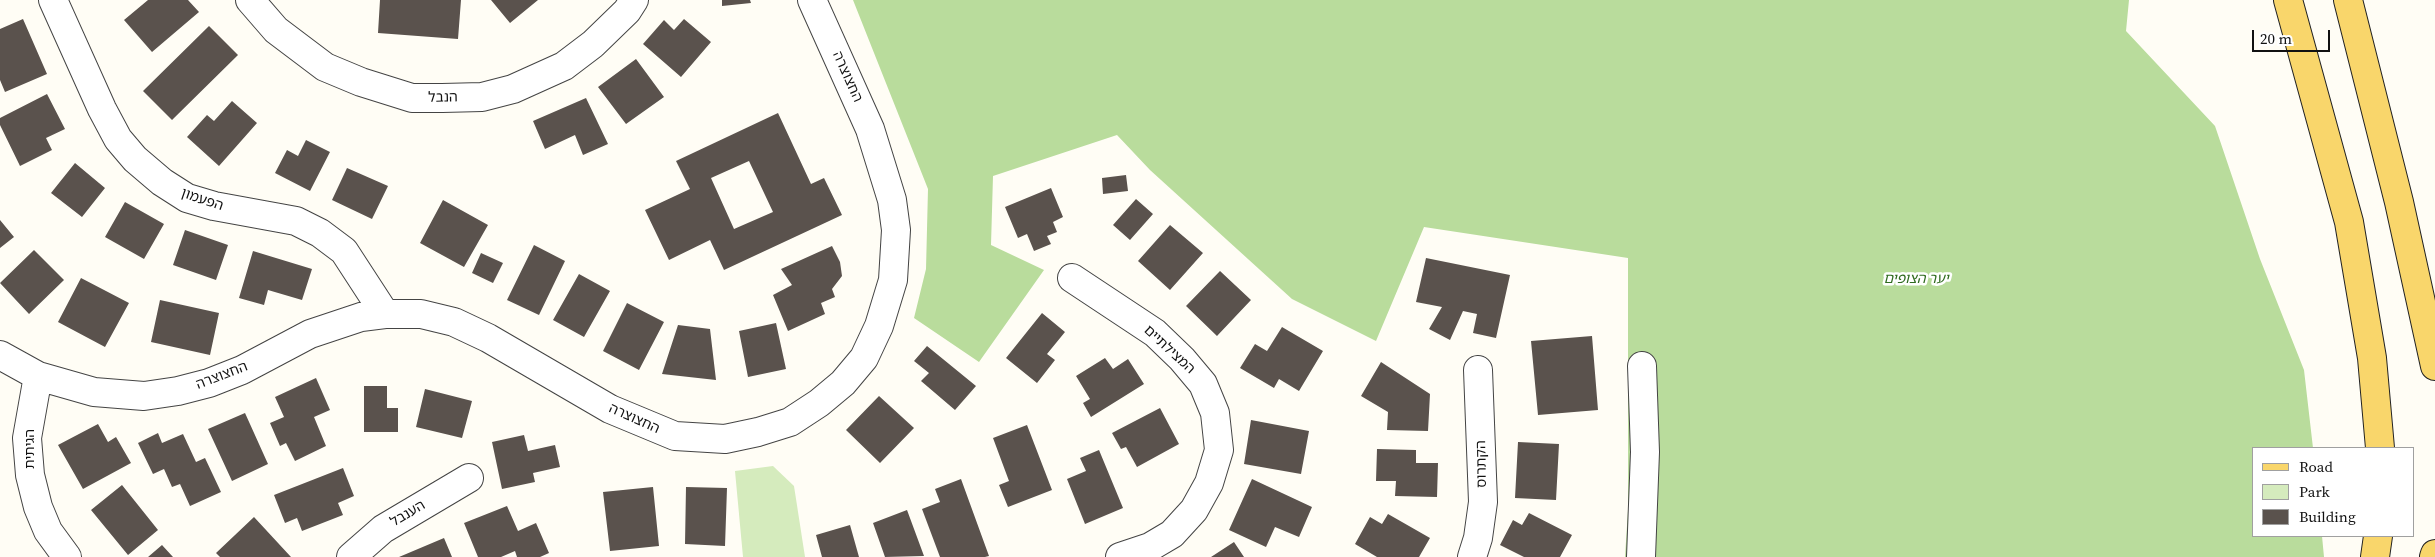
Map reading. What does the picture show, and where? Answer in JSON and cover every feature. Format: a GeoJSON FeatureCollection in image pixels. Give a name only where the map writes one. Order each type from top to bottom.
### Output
{"type":"FeatureCollection","features":[{"type":"Feature","properties":{"kind":"main road"},"geometry":{"type":"LineString","coordinates":[[2288,0],[2349,222],[2372,358],[2380,447]]}},
{"type":"Feature","properties":{"kind":"main road"},"geometry":{"type":"LineString","coordinates":[[2348,0],[2399,202],[2435,366]]}},
{"type":"Feature","properties":{"kind":"main road"},"geometry":{"type":"LineString","coordinates":[[2375,557],[2378,537]]}},
{"type":"Feature","properties":{"kind":"street","name":"הפעמון"},"geometry":{"type":"LineString","coordinates":[[53,0],[102,109],[118,139],[135,159],[162,182],[187,198],[214,206],[296,221],[320,233],[344,251],[385,314]]}},
{"type":"Feature","properties":{"kind":"street","name":"הנבל"},"geometry":{"type":"LineString","coordinates":[[250,0],[276,30],[326,67],[361,82],[412,98],[482,97],[513,89],[564,66],[593,44],[626,11],[634,0]]}},
{"type":"Feature","properties":{"kind":"street","name":"החצוצרה"},"geometry":{"type":"LineString","coordinates":[[38,376],[94,392],[144,396],[178,391],[208,383],[242,370],[310,334],[361,317],[385,314],[421,314],[454,322],[488,338],[610,409],[675,436],[725,439],[758,432],[790,422],[819,403],[842,383],[864,358],[879,326],[893,280],[896,230],[892,200],[870,129],[812,0]]}},
{"type":"Feature","properties":{"kind":"street","name":"המצילתיים"},"geometry":{"type":"LineString","coordinates":[[1072,278],[1155,333],[1176,352],[1203,384],[1215,413],[1219,450],[1209,483],[1194,510],[1172,534],[1150,547],[1120,557]]}},
{"type":"Feature","properties":{"kind":"street"},"geometry":{"type":"LineString","coordinates":[[0,355],[38,376]]}},
{"type":"Feature","properties":{"kind":"street"},"geometry":{"type":"LineString","coordinates":[[1641,557],[1645,452],[1642,366]]}},
{"type":"Feature","properties":{"kind":"street","name":"הקתרוס"},"geometry":{"type":"LineString","coordinates":[[1472,557],[1478,538],[1482,502],[1478,370]]}},
{"type":"Feature","properties":{"kind":"street","name":"הגיתית"},"geometry":{"type":"LineString","coordinates":[[38,376],[27,438],[30,475],[38,508],[48,531],[67,557]]}},
{"type":"Feature","properties":{"kind":"street","name":"הענבל"},"geometry":{"type":"LineString","coordinates":[[351,557],[383,529],[468,478]]}},
{"type":"Feature","properties":{"kind":"green space","name":"יער הצופים"},"geometry":{"type":"Polygon","coordinates":[[[853,0],[2129,0],[2126,31],[2215,126],[2260,259],[2304,370],[2313,447],[2252,447],[2252,537],[2322,537],[2324,557],[1625,557],[1628,510],[1628,258],[1424,227],[1376,341],[1292,299],[1150,170],[1117,135],[993,176],[991,245],[1044,270],[979,362],[914,318],[926,269],[928,189],[853,0]]]}},
{"type":"Feature","properties":{"kind":"green space"},"geometry":{"type":"Polygon","coordinates":[[[773,466],[794,486],[805,557],[743,557],[735,471],[773,466]]]}},
{"type":"Feature","properties":{"kind":"building"},"geometry":{"type":"Polygon","coordinates":[[[148,0],[188,0],[199,12],[152,52],[124,20],[148,0]]]}},
{"type":"Feature","properties":{"kind":"building"},"geometry":{"type":"Polygon","coordinates":[[[380,0],[461,0],[458,39],[378,33],[380,0]]]}},
{"type":"Feature","properties":{"kind":"building"},"geometry":{"type":"Polygon","coordinates":[[[491,0],[538,0],[510,23],[491,0]]]}},
{"type":"Feature","properties":{"kind":"building"},"geometry":{"type":"Polygon","coordinates":[[[722,0],[750,0],[751,3],[722,6],[722,0]]]}},
{"type":"Feature","properties":{"kind":"building"},"geometry":{"type":"Polygon","coordinates":[[[23,19],[47,74],[5,92],[0,80],[0,29],[23,19]]]}},
{"type":"Feature","properties":{"kind":"building"},"geometry":{"type":"Polygon","coordinates":[[[684,19],[711,42],[681,77],[643,44],[664,20],[674,30],[684,19]]]}},
{"type":"Feature","properties":{"kind":"building"},"geometry":{"type":"Polygon","coordinates":[[[209,26],[238,55],[172,120],[143,91],[209,26]]]}},
{"type":"Feature","properties":{"kind":"building"},"geometry":{"type":"Polygon","coordinates":[[[636,59],[664,97],[626,124],[598,87],[636,59]]]}},
{"type":"Feature","properties":{"kind":"building"},"geometry":{"type":"Polygon","coordinates":[[[47,94],[65,129],[46,138],[52,150],[20,166],[0,125],[0,118],[47,94]]]}},
{"type":"Feature","properties":{"kind":"building"},"geometry":{"type":"Polygon","coordinates":[[[586,98],[608,144],[583,155],[575,135],[545,149],[533,121],[586,98]]]}},
{"type":"Feature","properties":{"kind":"building"},"geometry":{"type":"Polygon","coordinates":[[[232,101],[257,123],[219,166],[187,137],[207,115],[214,121],[232,101]]]}},
{"type":"Feature","properties":{"kind":"building"},"geometry":{"type":"Polygon","coordinates":[[[778,113],[811,184],[824,178],[842,215],[724,270],[710,240],[669,260],[645,210],[690,189],[676,161],[778,113]],[[749,161],[711,178],[734,229],[773,212],[749,161]]]}},
{"type":"Feature","properties":{"kind":"building"},"geometry":{"type":"Polygon","coordinates":[[[306,140],[330,152],[310,191],[275,173],[287,150],[298,156],[306,140]]]}},
{"type":"Feature","properties":{"kind":"building"},"geometry":{"type":"Polygon","coordinates":[[[75,163],[105,188],[82,217],[51,193],[75,163]]]}},
{"type":"Feature","properties":{"kind":"building"},"geometry":{"type":"Polygon","coordinates":[[[347,168],[388,186],[372,219],[332,200],[347,168]]]}},
{"type":"Feature","properties":{"kind":"building"},"geometry":{"type":"Polygon","coordinates":[[[1126,175],[1128,191],[1103,194],[1102,178],[1126,175]]]}},
{"type":"Feature","properties":{"kind":"building"},"geometry":{"type":"Polygon","coordinates":[[[1051,188],[1063,217],[1053,222],[1057,232],[1047,236],[1051,244],[1034,251],[1027,234],[1018,238],[1005,207],[1051,188]]]}},
{"type":"Feature","properties":{"kind":"building"},"geometry":{"type":"Polygon","coordinates":[[[1136,199],[1153,214],[1130,240],[1113,225],[1136,199]]]}},
{"type":"Feature","properties":{"kind":"building"},"geometry":{"type":"Polygon","coordinates":[[[443,200],[488,225],[464,267],[420,243],[443,200]]]}},
{"type":"Feature","properties":{"kind":"building"},"geometry":{"type":"Polygon","coordinates":[[[125,202],[164,224],[144,259],[105,237],[125,202]]]}},
{"type":"Feature","properties":{"kind":"building"},"geometry":{"type":"Polygon","coordinates":[[[0,220],[14,237],[0,248],[0,220]]]}},
{"type":"Feature","properties":{"kind":"building"},"geometry":{"type":"Polygon","coordinates":[[[1170,225],[1203,253],[1170,290],[1138,261],[1170,225]]]}},
{"type":"Feature","properties":{"kind":"building"},"geometry":{"type":"Polygon","coordinates":[[[185,230],[228,245],[216,280],[173,265],[185,230]]]}},
{"type":"Feature","properties":{"kind":"building"},"geometry":{"type":"Polygon","coordinates":[[[534,245],[565,261],[539,315],[507,300],[534,245]]]}},
{"type":"Feature","properties":{"kind":"building"},"geometry":{"type":"Polygon","coordinates":[[[832,246],[840,262],[842,276],[832,289],[835,297],[821,303],[825,314],[788,331],[773,295],[792,285],[781,269],[832,246]]]}},
{"type":"Feature","properties":{"kind":"building"},"geometry":{"type":"Polygon","coordinates":[[[34,250],[64,280],[29,314],[0,283],[34,250]]]}},
{"type":"Feature","properties":{"kind":"building"},"geometry":{"type":"Polygon","coordinates":[[[253,251],[312,269],[302,300],[268,290],[264,305],[239,298],[253,251]]]}},
{"type":"Feature","properties":{"kind":"building"},"geometry":{"type":"Polygon","coordinates":[[[481,253],[503,263],[493,283],[472,273],[481,253]]]}},
{"type":"Feature","properties":{"kind":"building"},"geometry":{"type":"Polygon","coordinates":[[[1426,258],[1510,275],[1496,338],[1473,333],[1477,314],[1463,311],[1450,340],[1429,329],[1442,307],[1416,302],[1426,258]]]}},
{"type":"Feature","properties":{"kind":"building"},"geometry":{"type":"Polygon","coordinates":[[[1220,271],[1251,300],[1217,336],[1186,306],[1220,271]]]}},
{"type":"Feature","properties":{"kind":"building"},"geometry":{"type":"Polygon","coordinates":[[[579,274],[610,291],[584,337],[553,320],[579,274]]]}},
{"type":"Feature","properties":{"kind":"building"},"geometry":{"type":"Polygon","coordinates":[[[81,278],[129,303],[105,347],[58,322],[81,278]]]}},
{"type":"Feature","properties":{"kind":"building"},"geometry":{"type":"Polygon","coordinates":[[[160,300],[219,313],[210,355],[151,342],[160,300]]]}},
{"type":"Feature","properties":{"kind":"building"},"geometry":{"type":"Polygon","coordinates":[[[627,303],[664,322],[639,370],[603,351],[627,303]]]}},
{"type":"Feature","properties":{"kind":"building"},"geometry":{"type":"Polygon","coordinates":[[[1042,313],[1065,332],[1047,354],[1055,360],[1037,383],[1006,358],[1042,313]]]}},
{"type":"Feature","properties":{"kind":"building"},"geometry":{"type":"Polygon","coordinates":[[[776,323],[786,369],[748,377],[739,331],[776,323]]]}},
{"type":"Feature","properties":{"kind":"building"},"geometry":{"type":"Polygon","coordinates":[[[678,325],[710,329],[716,380],[662,374],[678,325]]]}},
{"type":"Feature","properties":{"kind":"building"},"geometry":{"type":"Polygon","coordinates":[[[1282,327],[1323,351],[1299,391],[1279,379],[1274,388],[1240,368],[1255,344],[1267,351],[1282,327]]]}},
{"type":"Feature","properties":{"kind":"building"},"geometry":{"type":"Polygon","coordinates":[[[1592,336],[1598,410],[1538,415],[1531,341],[1592,336]]]}},
{"type":"Feature","properties":{"kind":"building"},"geometry":{"type":"Polygon","coordinates":[[[927,346],[976,386],[955,410],[921,381],[929,373],[914,361],[927,346]]]}},
{"type":"Feature","properties":{"kind":"building"},"geometry":{"type":"Polygon","coordinates":[[[1105,358],[1113,369],[1128,359],[1144,384],[1091,417],[1083,403],[1090,399],[1076,376],[1105,358]]]}},
{"type":"Feature","properties":{"kind":"building"},"geometry":{"type":"Polygon","coordinates":[[[1381,362],[1430,394],[1428,431],[1387,430],[1388,412],[1361,396],[1381,362]]]}},
{"type":"Feature","properties":{"kind":"building"},"geometry":{"type":"Polygon","coordinates":[[[316,378],[330,410],[314,417],[326,446],[295,461],[286,443],[280,446],[270,423],[284,417],[275,397],[316,378]]]}},
{"type":"Feature","properties":{"kind":"building"},"geometry":{"type":"Polygon","coordinates":[[[364,386],[387,386],[387,408],[398,408],[398,432],[364,432],[364,386]]]}},
{"type":"Feature","properties":{"kind":"building"},"geometry":{"type":"Polygon","coordinates":[[[425,389],[472,401],[462,438],[416,427],[425,389]]]}},
{"type":"Feature","properties":{"kind":"building"},"geometry":{"type":"Polygon","coordinates":[[[879,396],[914,428],[880,463],[846,430],[879,396]]]}},
{"type":"Feature","properties":{"kind":"building"},"geometry":{"type":"Polygon","coordinates":[[[1160,408],[1179,444],[1137,467],[1126,447],[1121,449],[1112,433],[1160,408]]]}},
{"type":"Feature","properties":{"kind":"building"},"geometry":{"type":"Polygon","coordinates":[[[245,413],[268,464],[232,481],[208,429],[245,413]]]}},
{"type":"Feature","properties":{"kind":"building"},"geometry":{"type":"Polygon","coordinates":[[[1251,420],[1309,431],[1301,474],[1244,464],[1251,420]]]}},
{"type":"Feature","properties":{"kind":"building"},"geometry":{"type":"Polygon","coordinates":[[[98,424],[108,442],[116,437],[131,463],[83,489],[58,445],[98,424]]]}},
{"type":"Feature","properties":{"kind":"building"},"geometry":{"type":"Polygon","coordinates":[[[1027,425],[1052,490],[1008,507],[999,485],[1009,481],[993,438],[1027,425]]]}},
{"type":"Feature","properties":{"kind":"building"},"geometry":{"type":"Polygon","coordinates":[[[158,433],[162,443],[183,434],[196,462],[205,458],[221,492],[190,506],[180,484],[172,487],[164,469],[153,474],[138,443],[158,433]]]}},
{"type":"Feature","properties":{"kind":"building"},"geometry":{"type":"Polygon","coordinates":[[[524,435],[528,451],[555,445],[560,467],[533,473],[535,482],[502,489],[492,442],[524,435]]]}},
{"type":"Feature","properties":{"kind":"building"},"geometry":{"type":"Polygon","coordinates":[[[1518,442],[1559,444],[1556,500],[1515,498],[1518,442]]]}},
{"type":"Feature","properties":{"kind":"building"},"geometry":{"type":"Polygon","coordinates":[[[1377,449],[1416,450],[1416,463],[1438,463],[1437,497],[1395,496],[1396,481],[1376,481],[1377,449]]]}},
{"type":"Feature","properties":{"kind":"building"},"geometry":{"type":"Polygon","coordinates":[[[1099,450],[1123,508],[1085,524],[1067,479],[1086,471],[1080,458],[1099,450]]]}},
{"type":"Feature","properties":{"kind":"building"},"geometry":{"type":"Polygon","coordinates":[[[343,468],[354,496],[338,503],[343,515],[302,531],[297,518],[285,523],[274,495],[343,468]]]}},
{"type":"Feature","properties":{"kind":"building"},"geometry":{"type":"Polygon","coordinates":[[[961,479],[989,556],[940,557],[922,509],[940,502],[935,489],[961,479]]]}},
{"type":"Feature","properties":{"kind":"building"},"geometry":{"type":"Polygon","coordinates":[[[1252,479],[1312,507],[1299,537],[1275,527],[1266,547],[1229,530],[1252,479]]]}},
{"type":"Feature","properties":{"kind":"building"},"geometry":{"type":"Polygon","coordinates":[[[122,485],[158,530],[128,555],[91,510],[122,485]]]}},
{"type":"Feature","properties":{"kind":"building"},"geometry":{"type":"Polygon","coordinates":[[[653,487],[659,546],[610,551],[603,492],[653,487]]]}},
{"type":"Feature","properties":{"kind":"building"},"geometry":{"type":"Polygon","coordinates":[[[686,487],[727,488],[725,546],[685,544],[686,487]]]}},
{"type":"Feature","properties":{"kind":"building"},"geometry":{"type":"Polygon","coordinates":[[[507,506],[518,531],[536,523],[549,553],[540,557],[517,557],[515,551],[501,557],[478,557],[464,523],[507,506]]]}},
{"type":"Feature","properties":{"kind":"building"},"geometry":{"type":"Polygon","coordinates":[[[907,510],[924,556],[885,557],[873,523],[907,510]]]}},
{"type":"Feature","properties":{"kind":"building"},"geometry":{"type":"Polygon","coordinates":[[[1529,513],[1572,535],[1560,557],[1524,557],[1500,545],[1513,520],[1522,525],[1529,513]]]}},
{"type":"Feature","properties":{"kind":"building"},"geometry":{"type":"Polygon","coordinates":[[[1388,514],[1430,538],[1419,557],[1377,557],[1355,544],[1370,517],[1382,524],[1388,514]]]}},
{"type":"Feature","properties":{"kind":"building"},"geometry":{"type":"Polygon","coordinates":[[[254,517],[291,557],[220,557],[216,553],[254,517]]]}},
{"type":"Feature","properties":{"kind":"building"},"geometry":{"type":"Polygon","coordinates":[[[850,525],[859,557],[822,557],[816,535],[850,525]]]}},
{"type":"Feature","properties":{"kind":"building"},"geometry":{"type":"Polygon","coordinates":[[[444,538],[452,557],[399,557],[444,538]]]}},
{"type":"Feature","properties":{"kind":"building"},"geometry":{"type":"Polygon","coordinates":[[[1234,542],[1244,557],[1211,557],[1234,542]]]}},
{"type":"Feature","properties":{"kind":"building"},"geometry":{"type":"Polygon","coordinates":[[[162,545],[173,557],[148,557],[162,545]]]}}]}
